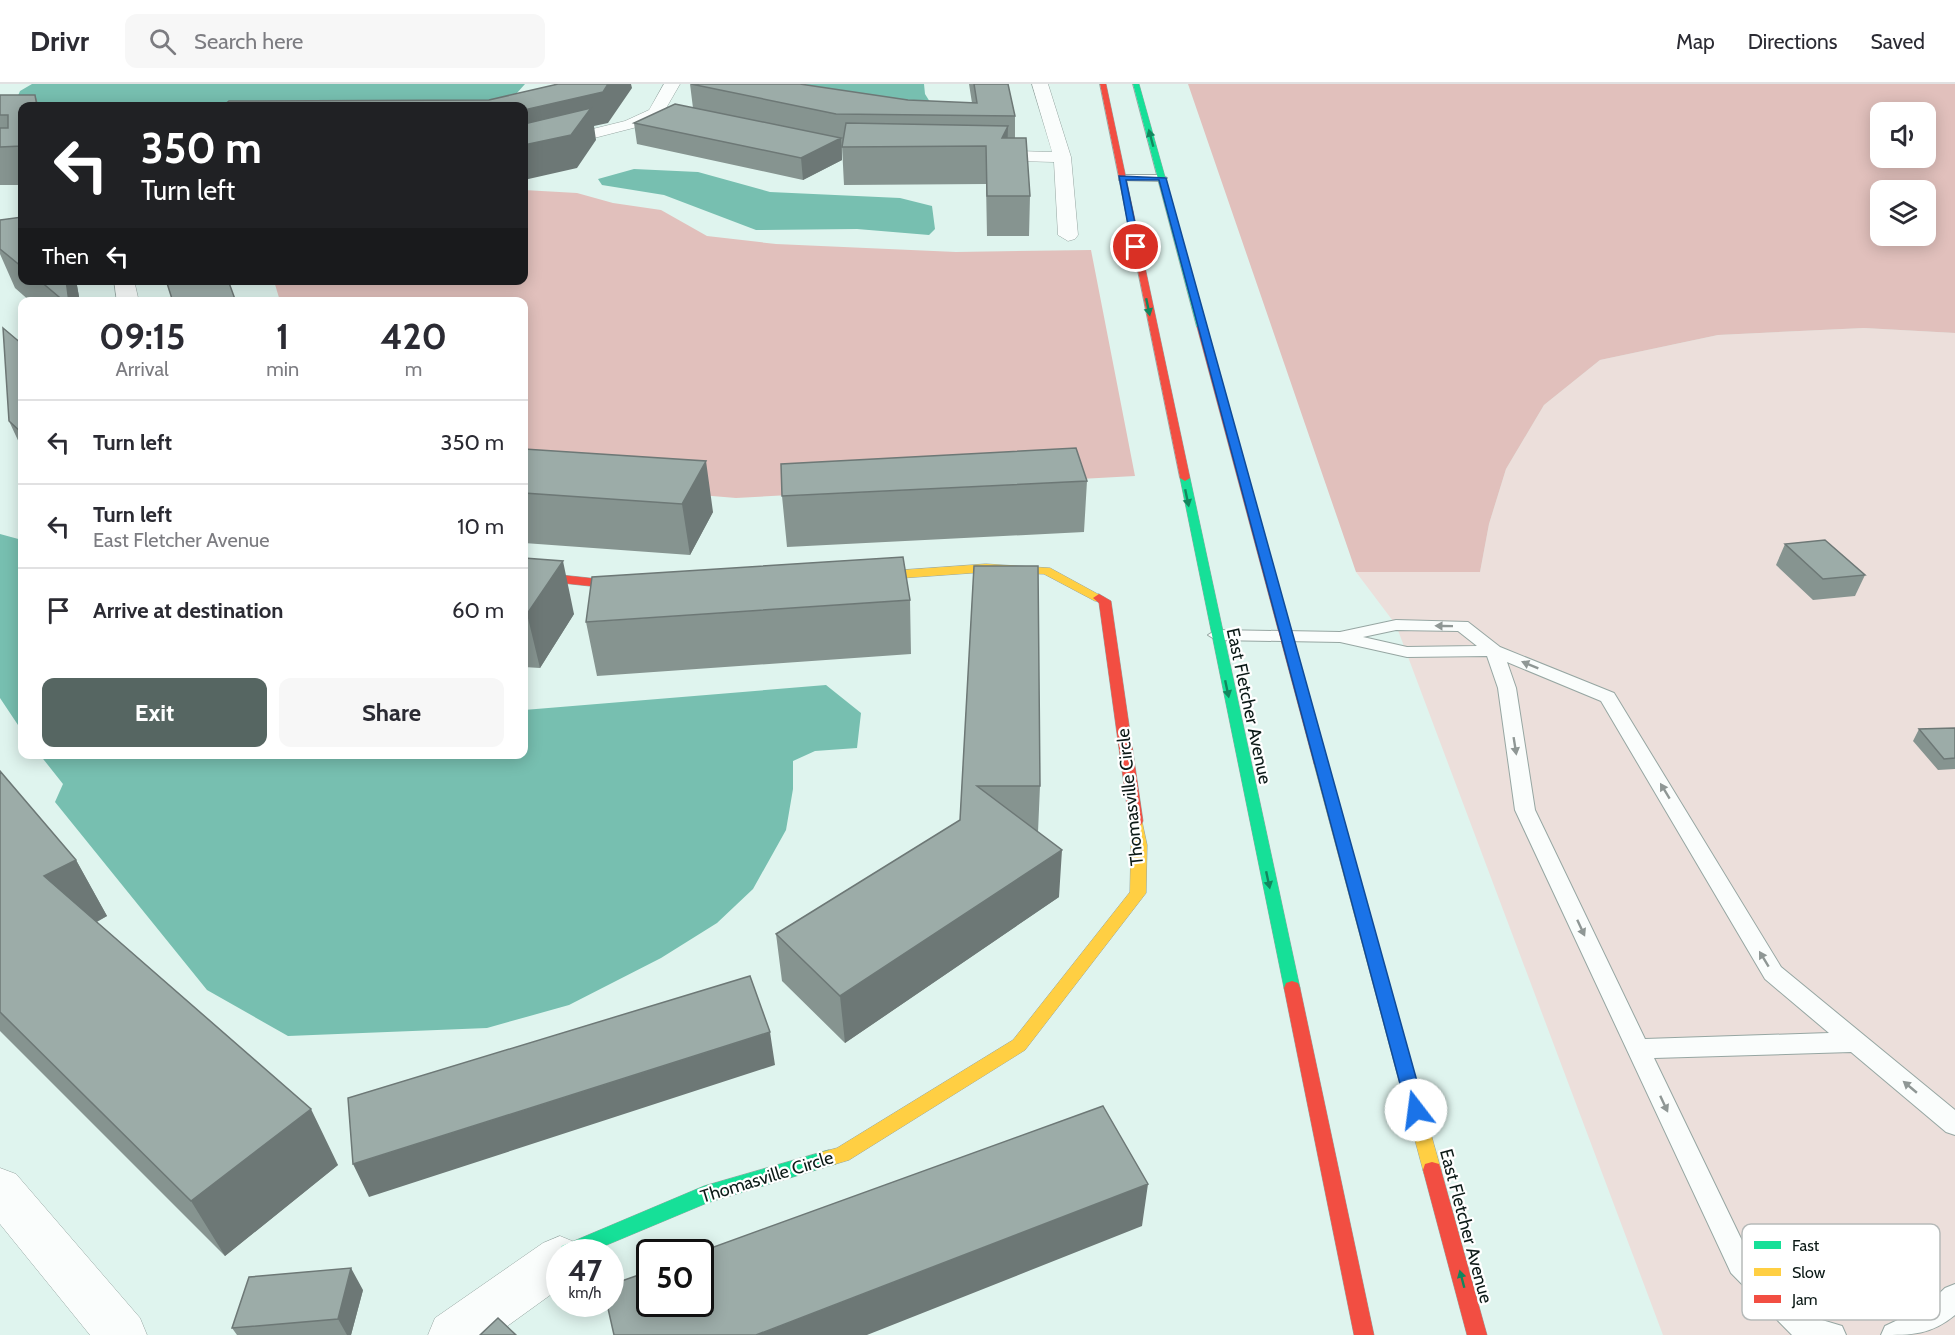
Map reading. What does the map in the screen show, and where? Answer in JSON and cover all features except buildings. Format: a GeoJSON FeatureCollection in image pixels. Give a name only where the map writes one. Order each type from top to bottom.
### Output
{"type":"FeatureCollection","features":[{"type":"Feature","properties":{"kind":"main road","name":"East Fletcher Avenue"},"geometry":{"type":"LineString","coordinates":[[1103,84],[1216,635],[1364,1335]]}},
{"type":"Feature","properties":{"kind":"main road","name":"East Fletcher Avenue"},"geometry":{"type":"LineString","coordinates":[[1136,84],[1477,1335]]}},
{"type":"Feature","properties":{"kind":"main road","name":"Thomasville Circle"},"geometry":{"type":"LineString","coordinates":[[600,1239],[704,1195],[842,1154],[1019,1045],[1138,893],[1139,845],[1105,601],[1046,571],[986,568],[843,578]]}},
{"type":"Feature","properties":{"kind":"main road"},"geometry":{"type":"LineString","coordinates":[[528,576],[625,587],[648,586]]}},
{"type":"Feature","properties":{"kind":"street"},"geometry":{"type":"LineString","coordinates":[[528,150],[631,124],[655,113],[672,84]]}},
{"type":"Feature","properties":{"kind":"street"},"geometry":{"type":"LineString","coordinates":[[1040,84],[1062,157],[1068,235]]}},
{"type":"Feature","properties":{"kind":"street"},"geometry":{"type":"LineString","coordinates":[[655,113],[714,126]]}},
{"type":"Feature","properties":{"kind":"street"},"geometry":{"type":"LineString","coordinates":[[968,155],[1062,157]]}},
{"type":"Feature","properties":{"kind":"street"},"geometry":{"type":"LineString","coordinates":[[0,1189],[122,1335]]}},
{"type":"Feature","properties":{"kind":"street"},"geometry":{"type":"LineString","coordinates":[[453,1335],[546,1269]]}},
{"type":"Feature","properties":{"kind":"lane"},"geometry":{"type":"LineString","coordinates":[[1122,178],[1162,178]]}},
{"type":"Feature","properties":{"kind":"lane"},"geometry":{"type":"LineString","coordinates":[[1340,637],[1396,625],[1462,626],[1494,651],[1608,696],[1773,973],[1955,1125]]}},
{"type":"Feature","properties":{"kind":"lane"},"geometry":{"type":"LineString","coordinates":[[1216,635],[1340,637],[1407,652],[1494,651]]}},
{"type":"Feature","properties":{"kind":"lane"},"geometry":{"type":"LineString","coordinates":[[1494,651],[1507,688],[1525,810],[1742,1266]]}},
{"type":"Feature","properties":{"kind":"lane"},"geometry":{"type":"LineString","coordinates":[[1638,1049],[1856,1042]]}},
{"type":"Feature","properties":{"kind":"lane"},"geometry":{"type":"LineString","coordinates":[[1940,1311],[1955,1297]]}},
{"type":"Feature","properties":{"kind":"lane"},"geometry":{"type":"LineString","coordinates":[[1796,1320],[1804,1328],[1832,1335]]}},
{"type":"Feature","properties":{"kind":"lane"},"geometry":{"type":"LineString","coordinates":[[1894,1335],[1926,1320]]}},
{"type":"Feature","properties":{"kind":"shaded area"},"geometry":{"type":"Polygon","coordinates":[[[32,84],[525,84],[509,102],[20,102],[17,98],[20,91],[32,84]]]}},
{"type":"Feature","properties":{"kind":"shaded area"},"geometry":{"type":"Polygon","coordinates":[[[802,84],[924,84],[925,94],[930,102],[804,93],[802,84]]]}},
{"type":"Feature","properties":{"kind":"shaded area"},"geometry":{"type":"Polygon","coordinates":[[[1188,84],[1955,84],[1955,333],[1864,328],[1718,335],[1600,360],[1544,405],[1506,469],[1489,524],[1480,572],[1356,572],[1188,84]]]}},
{"type":"Feature","properties":{"kind":"shaded area"},"geometry":{"type":"Polygon","coordinates":[[[634,169],[698,172],[770,192],[900,198],[932,206],[935,229],[929,235],[857,229],[756,230],[664,195],[602,185],[598,179],[634,169]]]}},
{"type":"Feature","properties":{"kind":"shaded area"},"geometry":{"type":"Polygon","coordinates":[[[528,190],[577,193],[613,203],[661,210],[707,236],[776,244],[956,252],[1091,250],[1135,476],[736,498],[556,483],[528,472],[528,297],[279,297],[275,285],[528,285],[528,190]]]}},
{"type":"Feature","properties":{"kind":"shaded area"},"geometry":{"type":"Polygon","coordinates":[[[1864,328],[1955,333],[1955,1335],[1663,1335],[1396,625],[1356,572],[1480,572],[1489,524],[1506,469],[1544,405],[1600,360],[1718,335],[1864,328]]]}},
{"type":"Feature","properties":{"kind":"shaded area"},"geometry":{"type":"Polygon","coordinates":[[[0,534],[18,539],[18,725],[0,698],[0,534]]]}},
{"type":"Feature","properties":{"kind":"shaded area"},"geometry":{"type":"Polygon","coordinates":[[[826,685],[861,713],[857,748],[815,751],[793,761],[793,789],[786,830],[753,889],[717,923],[661,958],[569,1005],[487,1028],[288,1036],[207,990],[55,802],[63,784],[43,759],[528,759],[528,710],[826,685]]]}},
{"type":"Feature","properties":{"kind":"traffic: fast"},"geometry":{"type":"LineString","coordinates":[[1136,84],[1202,327]]}},
{"type":"Feature","properties":{"kind":"traffic: fast"},"geometry":{"type":"LineString","coordinates":[[1185,478],[1292,988]]}},
{"type":"Feature","properties":{"kind":"traffic: fast"},"geometry":{"type":"LineString","coordinates":[[600,1239],[704,1195],[829,1158]]}},
{"type":"Feature","properties":{"kind":"traffic: slow"},"geometry":{"type":"LineString","coordinates":[[861,577],[986,568],[1046,571],[1099,598]]}},
{"type":"Feature","properties":{"kind":"traffic: slow"},"geometry":{"type":"LineString","coordinates":[[1321,764],[1432,1170]]}},
{"type":"Feature","properties":{"kind":"traffic: slow"},"geometry":{"type":"LineString","coordinates":[[829,1158],[842,1154],[1019,1045],[1138,893],[1139,845],[1136,821]]}},
{"type":"Feature","properties":{"kind":"traffic: jam"},"geometry":{"type":"LineString","coordinates":[[1103,84],[1185,478]]}},
{"type":"Feature","properties":{"kind":"traffic: jam"},"geometry":{"type":"LineString","coordinates":[[1202,327],[1321,764]]}},
{"type":"Feature","properties":{"kind":"traffic: jam"},"geometry":{"type":"LineString","coordinates":[[528,575],[636,587]]}},
{"type":"Feature","properties":{"kind":"traffic: jam"},"geometry":{"type":"LineString","coordinates":[[1099,598],[1105,601],[1136,821]]}},
{"type":"Feature","properties":{"kind":"traffic: jam"},"geometry":{"type":"LineString","coordinates":[[1292,988],[1364,1335]]}},
{"type":"Feature","properties":{"kind":"traffic: jam"},"geometry":{"type":"LineString","coordinates":[[1432,1170],[1477,1335]]}},
{"type":"Feature","properties":{"kind":"route"},"geometry":{"type":"LineString","coordinates":[[1136,247],[1122,178],[1162,178],[1416,1110]]}}]}
